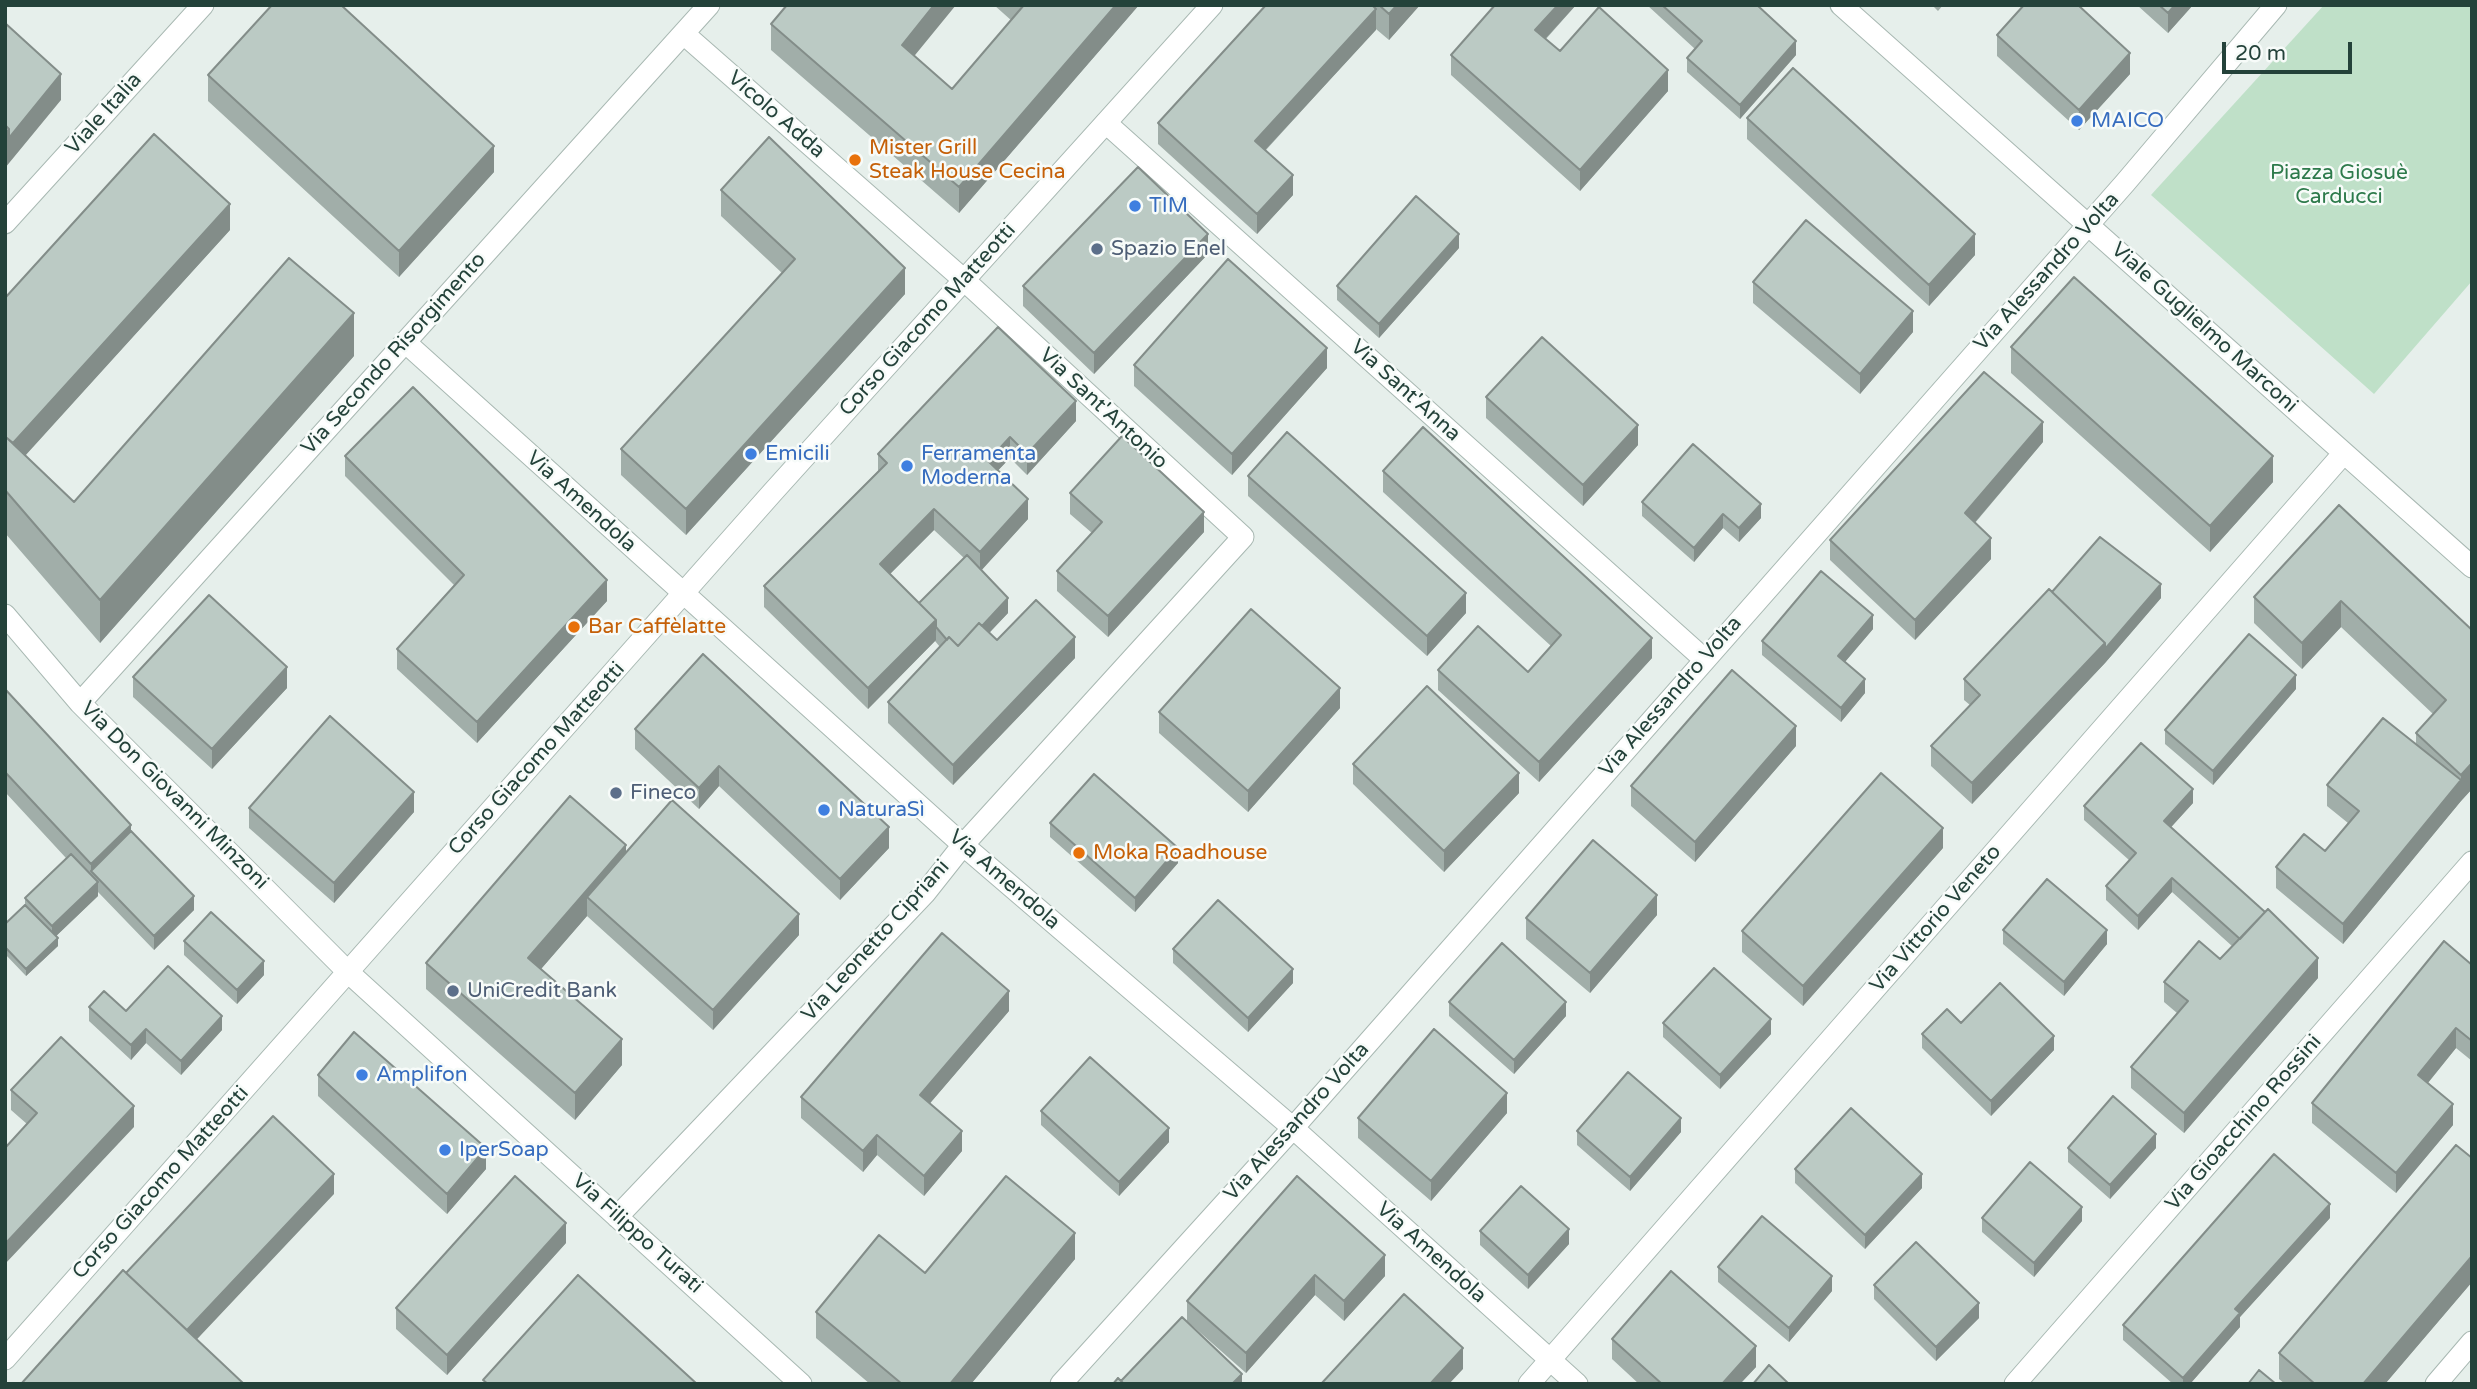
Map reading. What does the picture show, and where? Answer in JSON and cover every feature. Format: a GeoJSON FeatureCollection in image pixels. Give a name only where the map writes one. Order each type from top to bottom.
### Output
{"type":"FeatureCollection","features":[{"type":"Feature","properties":{"kind":"street","name":"Viale Italia"},"geometry":{"type":"LineString","coordinates":[[5,223],[203,5]]}},
{"type":"Feature","properties":{"kind":"street","name":"Via Secondo Risorgimento"},"geometry":{"type":"LineString","coordinates":[[80,703],[709,5]]}},
{"type":"Feature","properties":{"kind":"street","name":"Corso Giacomo Matteotti"},"geometry":{"type":"LineString","coordinates":[[5,1359],[682,594],[1212,5]]}},
{"type":"Feature","properties":{"kind":"street","name":"Viale Guglielmo Marconi"},"geometry":{"type":"LineString","coordinates":[[1841,5],[2472,567]]}},
{"type":"Feature","properties":{"kind":"street","name":"Via Alessandro Volta"},"geometry":{"type":"LineString","coordinates":[[1061,1384],[1293,1128],[2088,225],[2276,5]]}},
{"type":"Feature","properties":{"kind":"street","name":"Vicolo Adda"},"geometry":{"type":"LineString","coordinates":[[684,34],[964,281]]}},
{"type":"Feature","properties":{"kind":"street","name":"Via Sant'Anna"},"geometry":{"type":"LineString","coordinates":[[1106,123],[1704,659]]}},
{"type":"Feature","properties":{"kind":"street","name":"Via Sant'Antonio"},"geometry":{"type":"LineString","coordinates":[[964,281],[1243,537]]}},
{"type":"Feature","properties":{"kind":"street","name":"Via Amendola"},"geometry":{"type":"LineString","coordinates":[[405,342],[963,845],[1293,1128],[1577,1384]]}},
{"type":"Feature","properties":{"kind":"street","name":"Via Vittorio Veneto"},"geometry":{"type":"LineString","coordinates":[[1529,1384],[2343,454]]}},
{"type":"Feature","properties":{"kind":"street","name":"Via Leonetto Cipriani"},"geometry":{"type":"LineString","coordinates":[[617,1217],[925,893],[963,845],[1243,537]]}},
{"type":"Feature","properties":{"kind":"street","name":"Via Don Giovanni Minzoni"},"geometry":{"type":"LineString","coordinates":[[5,615],[80,703],[348,972]]}},
{"type":"Feature","properties":{"kind":"street","name":"Via Gioacchino Rossini"},"geometry":{"type":"LineString","coordinates":[[2015,1384],[2472,862]]}},
{"type":"Feature","properties":{"kind":"street","name":"Via Filippo Turati"},"geometry":{"type":"LineString","coordinates":[[348,972],[802,1384]]}},
{"type":"Feature","properties":{"kind":"street"},"geometry":{"type":"LineString","coordinates":[[2436,1384],[2472,1342]]}},
{"type":"Feature","properties":{"kind":"green space","name":"Piazza Giosuè Carducci"},"geometry":{"type":"Polygon","coordinates":[[[2324,5],[2472,5],[2472,281],[2374,394],[2151,195],[2324,5]]]}},
{"type":"Feature","properties":{"kind":"building"},"geometry":{"type":"Polygon","coordinates":[[[272,5],[341,5],[494,146],[399,251],[208,75],[272,5]]]}},
{"type":"Feature","properties":{"kind":"building"},"geometry":{"type":"Polygon","coordinates":[[[787,5],[934,5],[902,45],[952,89],[1024,5],[1116,5],[959,187],[771,24],[787,5]]]}},
{"type":"Feature","properties":{"kind":"building"},"geometry":{"type":"Polygon","coordinates":[[[1266,5],[1372,5],[1376,9],[1255,141],[1293,175],[1257,214],[1158,123],[1266,5]]]}},
{"type":"Feature","properties":{"kind":"building"},"geometry":{"type":"Polygon","coordinates":[[[1379,5],[1397,5],[1389,14],[1379,5]]]}},
{"type":"Feature","properties":{"kind":"building"},"geometry":{"type":"Polygon","coordinates":[[[1495,5],[1558,5],[1535,30],[1560,51],[1599,7],[1668,70],[1580,170],[1451,55],[1495,5]]]}},
{"type":"Feature","properties":{"kind":"building"},"geometry":{"type":"Polygon","coordinates":[[[1662,5],[1757,5],[1796,41],[1740,105],[1687,58],[1702,41],[1662,5]]]}},
{"type":"Feature","properties":{"kind":"building"},"geometry":{"type":"Polygon","coordinates":[[[2024,5],[2078,5],[2130,53],[2079,110],[1997,35],[2024,5]]]}},
{"type":"Feature","properties":{"kind":"building"},"geometry":{"type":"Polygon","coordinates":[[[2159,5],[2175,5],[2168,13],[2159,5]]]}},
{"type":"Feature","properties":{"kind":"building"},"geometry":{"type":"Polygon","coordinates":[[[5,23],[61,74],[9,138],[9,129],[5,125],[5,23]]]}},
{"type":"Feature","properties":{"kind":"building"},"geometry":{"type":"Polygon","coordinates":[[[1793,68],[1975,234],[1929,285],[1747,118],[1793,68]]]}},
{"type":"Feature","properties":{"kind":"building"},"geometry":{"type":"Polygon","coordinates":[[[154,134],[230,204],[13,443],[5,439],[5,298],[154,134]]]}},
{"type":"Feature","properties":{"kind":"building"},"geometry":{"type":"Polygon","coordinates":[[[769,137],[905,268],[686,509],[621,449],[795,259],[721,190],[769,137]]]}},
{"type":"Feature","properties":{"kind":"building"},"geometry":{"type":"Polygon","coordinates":[[[1138,167],[1208,234],[1094,353],[1023,286],[1138,167]]]}},
{"type":"Feature","properties":{"kind":"building"},"geometry":{"type":"Polygon","coordinates":[[[1416,196],[1459,234],[1379,324],[1337,286],[1416,196]]]}},
{"type":"Feature","properties":{"kind":"building"},"geometry":{"type":"Polygon","coordinates":[[[1806,220],[1913,311],[1860,374],[1753,282],[1806,220]]]}},
{"type":"Feature","properties":{"kind":"building"},"geometry":{"type":"Polygon","coordinates":[[[289,258],[354,313],[100,600],[5,490],[5,439],[74,502],[289,258]]]}},
{"type":"Feature","properties":{"kind":"building"},"geometry":{"type":"Polygon","coordinates":[[[1228,259],[1327,348],[1232,454],[1134,365],[1228,259]]]}},
{"type":"Feature","properties":{"kind":"building"},"geometry":{"type":"Polygon","coordinates":[[[2074,277],[2273,456],[2210,526],[2011,347],[2074,277]]]}},
{"type":"Feature","properties":{"kind":"building"},"geometry":{"type":"Polygon","coordinates":[[[998,327],[1076,401],[1027,454],[1010,437],[988,461],[1028,499],[980,552],[934,509],[880,564],[936,620],[868,688],[764,586],[887,463],[878,454],[998,327]]]}},
{"type":"Feature","properties":{"kind":"building"},"geometry":{"type":"Polygon","coordinates":[[[1542,337],[1638,425],[1583,485],[1486,397],[1542,337]]]}},
{"type":"Feature","properties":{"kind":"building"},"geometry":{"type":"Polygon","coordinates":[[[1984,372],[2043,422],[1965,513],[1991,538],[1915,620],[1830,540],[1984,372]]]}},
{"type":"Feature","properties":{"kind":"building"},"geometry":{"type":"Polygon","coordinates":[[[413,387],[607,580],[477,722],[397,649],[464,575],[345,456],[413,387]]]}},
{"type":"Feature","properties":{"kind":"building"},"geometry":{"type":"Polygon","coordinates":[[[1423,427],[1652,638],[1539,762],[1438,670],[1478,626],[1528,672],[1561,635],[1383,471],[1423,427]]]}},
{"type":"Feature","properties":{"kind":"building"},"geometry":{"type":"Polygon","coordinates":[[[1287,432],[1466,593],[1427,636],[1248,476],[1287,432]]]}},
{"type":"Feature","properties":{"kind":"building"},"geometry":{"type":"Polygon","coordinates":[[[1122,436],[1204,512],[1108,616],[1057,571],[1102,522],[1070,493],[1122,436]]]}},
{"type":"Feature","properties":{"kind":"building"},"geometry":{"type":"Polygon","coordinates":[[[1693,444],[1761,504],[1739,528],[1723,514],[1694,548],[1642,502],[1693,444]]]}},
{"type":"Feature","properties":{"kind":"building"},"geometry":{"type":"Polygon","coordinates":[[[2339,505],[2472,630],[2472,763],[2461,775],[2416,733],[2446,700],[2341,601],[2302,643],[2254,597],[2339,505]]]}},
{"type":"Feature","properties":{"kind":"building"},"geometry":{"type":"Polygon","coordinates":[[[2100,537],[2161,584],[2105,649],[2105,643],[2052,592],[2100,537]]]}},
{"type":"Feature","properties":{"kind":"building"},"geometry":{"type":"Polygon","coordinates":[[[967,555],[1008,598],[982,626],[979,623],[958,646],[949,637],[947,640],[936,627],[936,620],[919,603],[967,555]]]}},
{"type":"Feature","properties":{"kind":"building"},"geometry":{"type":"Polygon","coordinates":[[[1821,571],[1873,615],[1838,656],[1865,679],[1841,708],[1762,641],[1821,571]]]}},
{"type":"Feature","properties":{"kind":"building"},"geometry":{"type":"Polygon","coordinates":[[[2049,589],[2105,643],[1972,783],[1931,746],[1980,695],[1964,679],[2049,589]]]}},
{"type":"Feature","properties":{"kind":"building"},"geometry":{"type":"Polygon","coordinates":[[[209,595],[287,667],[212,749],[133,677],[209,595]]]}},
{"type":"Feature","properties":{"kind":"building"},"geometry":{"type":"Polygon","coordinates":[[[1036,600],[1075,637],[953,765],[888,702],[949,637],[958,646],[979,623],[997,640],[1036,600]]]}},
{"type":"Feature","properties":{"kind":"building"},"geometry":{"type":"Polygon","coordinates":[[[1251,609],[1340,688],[1248,791],[1159,712],[1251,609]]]}},
{"type":"Feature","properties":{"kind":"building"},"geometry":{"type":"Polygon","coordinates":[[[2249,634],[2296,675],[2213,771],[2165,730],[2249,634]]]}},
{"type":"Feature","properties":{"kind":"building"},"geometry":{"type":"Polygon","coordinates":[[[703,654],[889,827],[840,879],[719,766],[699,788],[635,729],[703,654]]]}},
{"type":"Feature","properties":{"kind":"building"},"geometry":{"type":"Polygon","coordinates":[[[1732,670],[1796,726],[1695,842],[1631,786],[1732,670]]]}},
{"type":"Feature","properties":{"kind":"building"},"geometry":{"type":"Polygon","coordinates":[[[1427,686],[1519,773],[1444,851],[1353,764],[1427,686]]]}},
{"type":"Feature","properties":{"kind":"building"},"geometry":{"type":"Polygon","coordinates":[[[5,689],[131,825],[91,864],[5,772],[5,689]]]}},
{"type":"Feature","properties":{"kind":"building"},"geometry":{"type":"Polygon","coordinates":[[[330,716],[414,792],[334,883],[249,808],[330,716]]]}},
{"type":"Feature","properties":{"kind":"building"},"geometry":{"type":"Polygon","coordinates":[[[2383,718],[2461,780],[2343,924],[2276,867],[2304,834],[2325,851],[2359,811],[2327,785],[2383,718]]]}},
{"type":"Feature","properties":{"kind":"building"},"geometry":{"type":"Polygon","coordinates":[[[2141,743],[2193,789],[2164,821],[2265,912],[2240,939],[2172,878],[2138,916],[2106,886],[2136,853],[2084,806],[2141,743]]]}},
{"type":"Feature","properties":{"kind":"building"},"geometry":{"type":"Polygon","coordinates":[[[1881,773],[1943,828],[1803,986],[1742,931],[1881,773]]]}},
{"type":"Feature","properties":{"kind":"building"},"geometry":{"type":"Polygon","coordinates":[[[1094,774],[1178,848],[1135,898],[1050,823],[1094,774]]]}},
{"type":"Feature","properties":{"kind":"building"},"geometry":{"type":"Polygon","coordinates":[[[570,796],[626,845],[528,958],[622,1039],[575,1093],[426,963],[570,796]]]}},
{"type":"Feature","properties":{"kind":"building"},"geometry":{"type":"Polygon","coordinates":[[[672,800],[799,914],[713,1010],[587,897],[672,800]]]}},
{"type":"Feature","properties":{"kind":"building"},"geometry":{"type":"Polygon","coordinates":[[[131,831],[194,896],[154,936],[91,871],[131,831]]]}},
{"type":"Feature","properties":{"kind":"building"},"geometry":{"type":"Polygon","coordinates":[[[1593,840],[1657,895],[1590,973],[1526,918],[1593,840]]]}},
{"type":"Feature","properties":{"kind":"building"},"geometry":{"type":"Polygon","coordinates":[[[71,854],[98,882],[52,926],[25,898],[71,854]]]}},
{"type":"Feature","properties":{"kind":"building"},"geometry":{"type":"Polygon","coordinates":[[[2047,879],[2107,930],[2064,982],[2003,930],[2047,879]]]}},
{"type":"Feature","properties":{"kind":"building"},"geometry":{"type":"Polygon","coordinates":[[[1218,900],[1293,969],[1248,1018],[1173,949],[1218,900]]]}},
{"type":"Feature","properties":{"kind":"building"},"geometry":{"type":"Polygon","coordinates":[[[25,905],[58,938],[26,969],[5,947],[5,924],[25,905]]]}},
{"type":"Feature","properties":{"kind":"building"},"geometry":{"type":"Polygon","coordinates":[[[2268,909],[2318,958],[2184,1113],[2131,1067],[2188,1001],[2164,982],[2199,941],[2220,959],[2268,909]]]}},
{"type":"Feature","properties":{"kind":"building"},"geometry":{"type":"Polygon","coordinates":[[[211,912],[264,961],[237,990],[184,941],[211,912]]]}},
{"type":"Feature","properties":{"kind":"building"},"geometry":{"type":"Polygon","coordinates":[[[942,933],[1009,991],[920,1095],[962,1131],[924,1176],[877,1135],[863,1151],[801,1097],[942,933]]]}},
{"type":"Feature","properties":{"kind":"building"},"geometry":{"type":"Polygon","coordinates":[[[2444,941],[2472,965],[2472,1041],[2456,1028],[2418,1075],[2453,1104],[2396,1173],[2312,1103],[2444,941]]]}},
{"type":"Feature","properties":{"kind":"building"},"geometry":{"type":"Polygon","coordinates":[[[1502,943],[1566,1002],[1514,1060],[1449,1002],[1502,943]]]}},
{"type":"Feature","properties":{"kind":"building"},"geometry":{"type":"Polygon","coordinates":[[[168,966],[222,1016],[181,1061],[146,1029],[131,1045],[89,1007],[104,991],[126,1011],[168,966]]]}},
{"type":"Feature","properties":{"kind":"building"},"geometry":{"type":"Polygon","coordinates":[[[1714,968],[1771,1019],[1720,1075],[1663,1023],[1714,968]]]}},
{"type":"Feature","properties":{"kind":"building"},"geometry":{"type":"Polygon","coordinates":[[[2000,983],[2054,1036],[1991,1101],[1922,1034],[1947,1009],[1961,1023],[2000,983]]]}},
{"type":"Feature","properties":{"kind":"building"},"geometry":{"type":"Polygon","coordinates":[[[1434,1029],[1507,1093],[1431,1181],[1358,1118],[1434,1029]]]}},
{"type":"Feature","properties":{"kind":"building"},"geometry":{"type":"Polygon","coordinates":[[[354,1032],[486,1148],[447,1194],[318,1075],[354,1032]]]}},
{"type":"Feature","properties":{"kind":"building"},"geometry":{"type":"Polygon","coordinates":[[[61,1037],[134,1106],[5,1244],[5,1148],[37,1113],[11,1090],[61,1037]]]}},
{"type":"Feature","properties":{"kind":"building"},"geometry":{"type":"Polygon","coordinates":[[[1090,1057],[1169,1128],[1119,1182],[1041,1111],[1090,1057]]]}},
{"type":"Feature","properties":{"kind":"building"},"geometry":{"type":"Polygon","coordinates":[[[1628,1072],[1681,1118],[1630,1177],[1577,1131],[1628,1072]]]}},
{"type":"Feature","properties":{"kind":"building"},"geometry":{"type":"Polygon","coordinates":[[[2113,1096],[2156,1134],[2110,1185],[2068,1148],[2113,1096]]]}},
{"type":"Feature","properties":{"kind":"building"},"geometry":{"type":"Polygon","coordinates":[[[1851,1108],[1922,1174],[1865,1235],[1795,1169],[1851,1108]]]}},
{"type":"Feature","properties":{"kind":"building"},"geometry":{"type":"Polygon","coordinates":[[[273,1116],[334,1174],[187,1330],[126,1273],[273,1116]]]}},
{"type":"Feature","properties":{"kind":"building"},"geometry":{"type":"Polygon","coordinates":[[[2456,1145],[2472,1158],[2472,1256],[2363,1384],[2315,1384],[2279,1353],[2456,1145]]]}},
{"type":"Feature","properties":{"kind":"building"},"geometry":{"type":"Polygon","coordinates":[[[2274,1154],[2330,1204],[2235,1309],[2240,1313],[2183,1378],[2123,1325],[2274,1154]]]}},
{"type":"Feature","properties":{"kind":"building"},"geometry":{"type":"Polygon","coordinates":[[[2030,1162],[2082,1207],[2034,1263],[1982,1218],[2030,1162]]]}},
{"type":"Feature","properties":{"kind":"building"},"geometry":{"type":"Polygon","coordinates":[[[515,1176],[566,1223],[447,1355],[396,1308],[515,1176]]]}},
{"type":"Feature","properties":{"kind":"building"},"geometry":{"type":"Polygon","coordinates":[[[1006,1176],[1075,1233],[950,1384],[902,1384],[816,1312],[879,1235],[925,1273],[1006,1176]]]}},
{"type":"Feature","properties":{"kind":"building"},"geometry":{"type":"Polygon","coordinates":[[[1297,1176],[1385,1255],[1344,1301],[1315,1275],[1246,1353],[1187,1301],[1297,1176]]]}},
{"type":"Feature","properties":{"kind":"building"},"geometry":{"type":"Polygon","coordinates":[[[1521,1186],[1569,1229],[1528,1275],[1480,1231],[1521,1186]]]}},
{"type":"Feature","properties":{"kind":"building"},"geometry":{"type":"Polygon","coordinates":[[[1762,1216],[1832,1276],[1789,1328],[1718,1267],[1762,1216]]]}},
{"type":"Feature","properties":{"kind":"building"},"geometry":{"type":"Polygon","coordinates":[[[1916,1242],[1979,1303],[1936,1347],[1874,1285],[1916,1242]]]}},
{"type":"Feature","properties":{"kind":"building"},"geometry":{"type":"Polygon","coordinates":[[[123,1270],[244,1384],[21,1384],[123,1270]]]}},
{"type":"Feature","properties":{"kind":"building"},"geometry":{"type":"Polygon","coordinates":[[[1671,1271],[1756,1346],[1722,1384],[1662,1384],[1612,1339],[1671,1271]]]}},
{"type":"Feature","properties":{"kind":"building"},"geometry":{"type":"Polygon","coordinates":[[[578,1275],[697,1384],[488,1384],[483,1380],[578,1275]]]}},
{"type":"Feature","properties":{"kind":"building"},"geometry":{"type":"Polygon","coordinates":[[[1404,1294],[1463,1348],[1430,1384],[1321,1384],[1404,1294]]]}},
{"type":"Feature","properties":{"kind":"building"},"geometry":{"type":"Polygon","coordinates":[[[1182,1317],[1242,1374],[1232,1384],[1124,1384],[1121,1381],[1182,1317]]]}},
{"type":"Feature","properties":{"kind":"building"},"geometry":{"type":"Polygon","coordinates":[[[1769,1365],[1789,1384],[1753,1384],[1769,1365]]]}},
{"type":"Feature","properties":{"kind":"building"},"geometry":{"type":"Polygon","coordinates":[[[2259,1370],[2276,1384],[2248,1384],[2259,1370]]]}},
{"type":"Feature","properties":{"kind":"building"},"geometry":{"type":"Polygon","coordinates":[[[1118,1378],[1124,1384],[1113,1384],[1118,1378]]]}},
{"type":"Feature","properties":{"kind":"place","name":"MAICO"},"geometry":{"type":"Point","coordinates":[2077,121]}},
{"type":"Feature","properties":{"kind":"place","name":"Mister Grill Steak House Cecina"},"geometry":{"type":"Point","coordinates":[855,160]}},
{"type":"Feature","properties":{"kind":"place","name":"TIM"},"geometry":{"type":"Point","coordinates":[1135,206]}},
{"type":"Feature","properties":{"kind":"place","name":"Spazio Enel"},"geometry":{"type":"Point","coordinates":[1097,249]}},
{"type":"Feature","properties":{"kind":"place","name":"Emicili"},"geometry":{"type":"Point","coordinates":[751,454]}},
{"type":"Feature","properties":{"kind":"place","name":"Ferramenta Moderna"},"geometry":{"type":"Point","coordinates":[907,466]}},
{"type":"Feature","properties":{"kind":"place","name":"Bar Caffèlatte"},"geometry":{"type":"Point","coordinates":[574,627]}},
{"type":"Feature","properties":{"kind":"place","name":"Fineco"},"geometry":{"type":"Point","coordinates":[616,793]}},
{"type":"Feature","properties":{"kind":"place","name":"NaturaSì"},"geometry":{"type":"Point","coordinates":[824,810]}},
{"type":"Feature","properties":{"kind":"place","name":"Moka Roadhouse"},"geometry":{"type":"Point","coordinates":[1079,853]}},
{"type":"Feature","properties":{"kind":"place","name":"UniCredit Bank"},"geometry":{"type":"Point","coordinates":[453,991]}},
{"type":"Feature","properties":{"kind":"place","name":"Amplifon"},"geometry":{"type":"Point","coordinates":[362,1075]}},
{"type":"Feature","properties":{"kind":"place","name":"IperSoap"},"geometry":{"type":"Point","coordinates":[445,1150]}}]}
